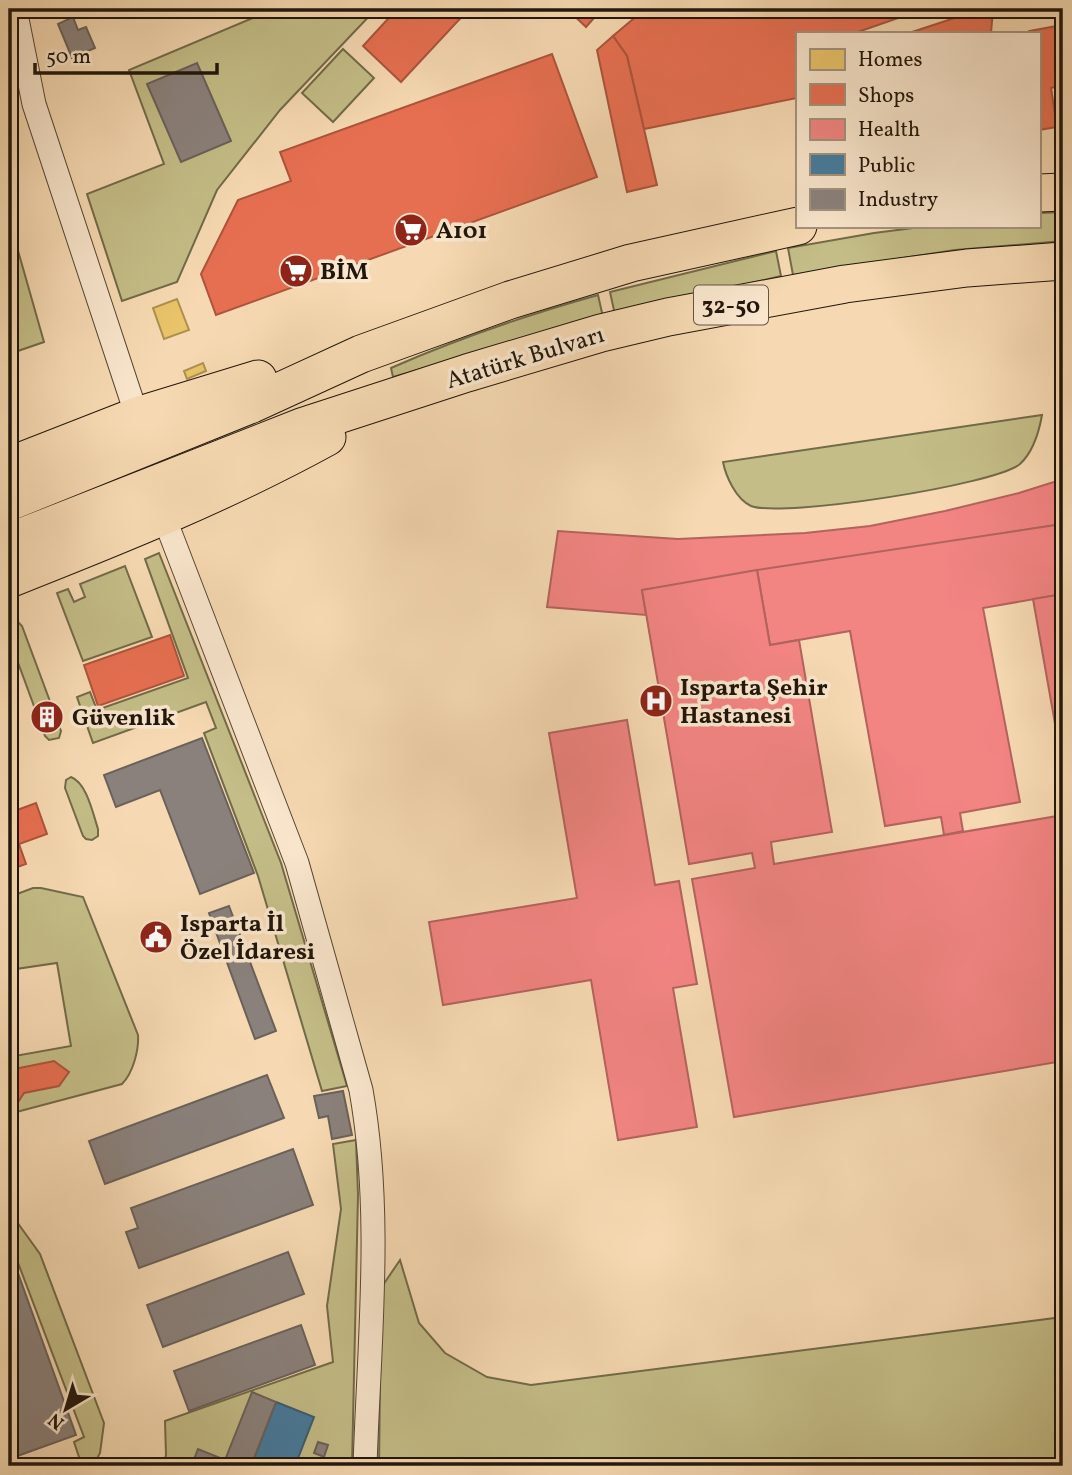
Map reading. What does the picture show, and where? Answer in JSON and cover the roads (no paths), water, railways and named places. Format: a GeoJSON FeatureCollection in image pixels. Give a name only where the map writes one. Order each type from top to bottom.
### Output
{"type":"FeatureCollection","features":[{"type":"Feature","properties":{"kind":"main road"},"geometry":{"type":"LineString","coordinates":[[1040,194],[1063,192]]}},
{"type":"Feature","properties":{"kind":"main road","name":"32-50"},"geometry":{"type":"LineString","coordinates":[[9,502],[252,404],[361,354],[510,300],[631,264],[796,226]]}},
{"type":"Feature","properties":{"kind":"main road","name":"Atatürk Bulvarı"},"geometry":{"type":"LineString","coordinates":[[9,542],[265,440],[576,341],[668,317],[845,284],[967,268],[1063,261]]}},
{"type":"Feature","properties":{"kind":"main road"},"geometry":{"type":"LineString","coordinates":[[9,466],[137,416],[245,382],[361,354]]}},
{"type":"Feature","properties":{"kind":"main road"},"geometry":{"type":"LineString","coordinates":[[9,579],[164,517],[254,477],[408,393]]}},
{"type":"Feature","properties":{"kind":"street"},"geometry":{"type":"LineString","coordinates":[[15,9],[34,104],[137,416]]}},
{"type":"Feature","properties":{"kind":"street"},"geometry":{"type":"LineString","coordinates":[[164,517],[297,863],[360,1090],[367,1125],[372,1218],[365,1466]]}},
{"type":"Feature","properties":{"kind":"place","name":"A101"},"geometry":{"type":"Point","coordinates":[411,230]}},
{"type":"Feature","properties":{"kind":"place","name":"BİM"},"geometry":{"type":"Point","coordinates":[296,271]}},
{"type":"Feature","properties":{"kind":"place","name":"Isparta Şehir Hastanesi"},"geometry":{"type":"Point","coordinates":[656,701]}},
{"type":"Feature","properties":{"kind":"place","name":"Güvenlik"},"geometry":{"type":"Point","coordinates":[47,717]}},
{"type":"Feature","properties":{"kind":"place","name":"Isparta İl Özel İdaresi"},"geometry":{"type":"Point","coordinates":[156,937]}}]}
